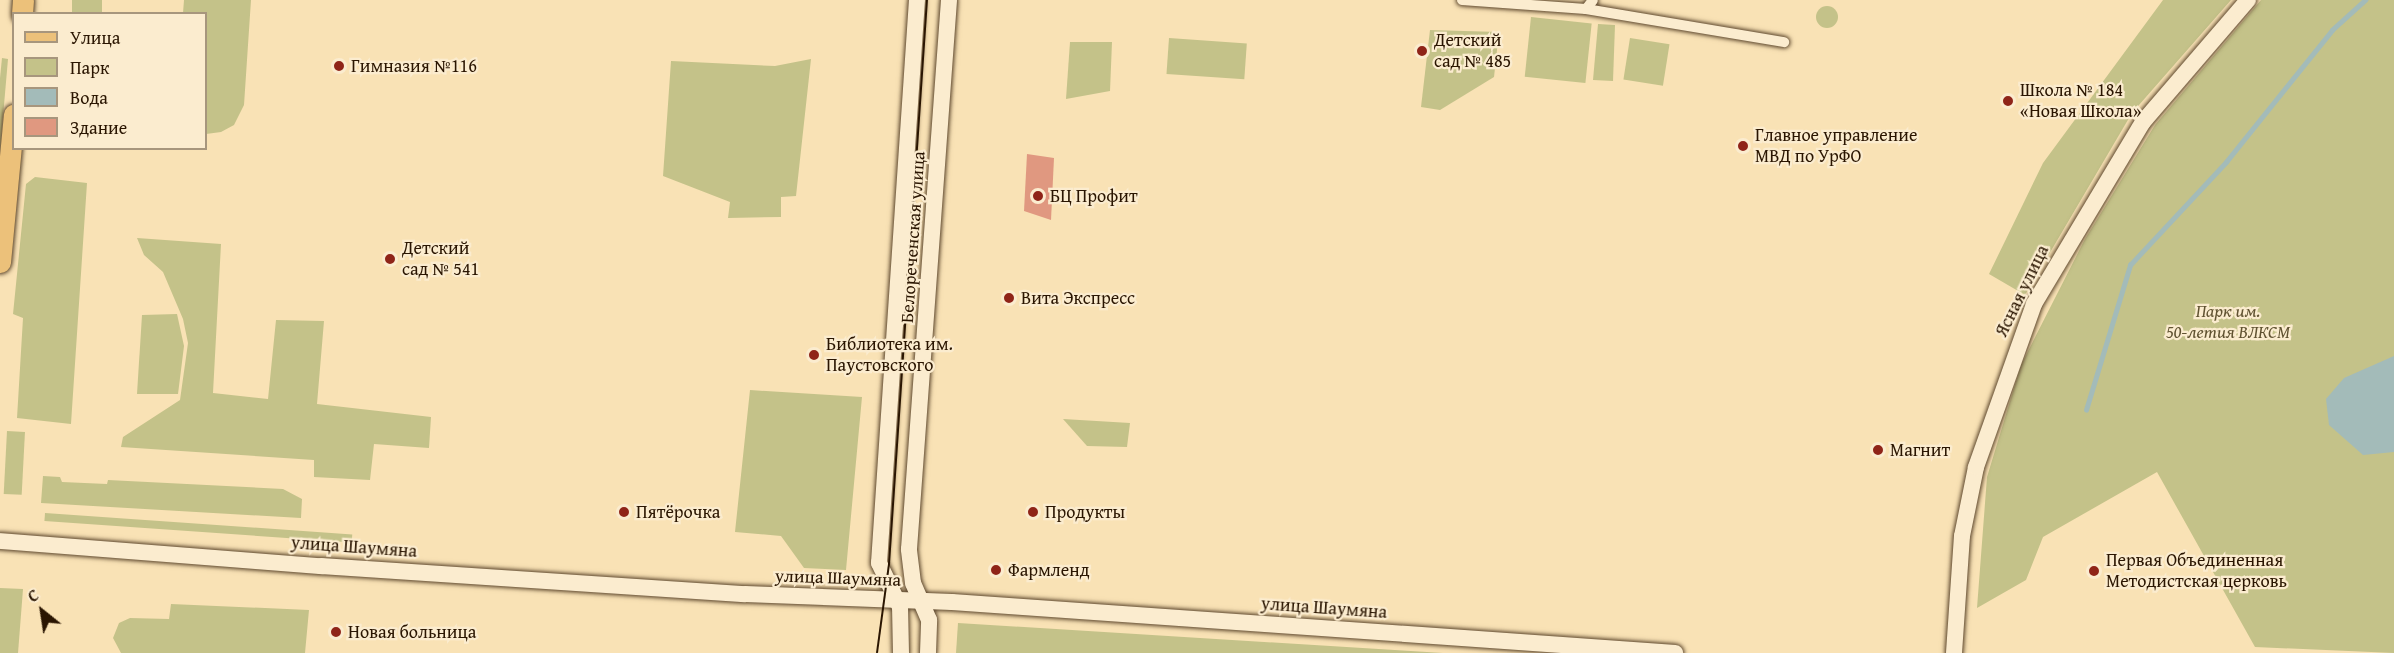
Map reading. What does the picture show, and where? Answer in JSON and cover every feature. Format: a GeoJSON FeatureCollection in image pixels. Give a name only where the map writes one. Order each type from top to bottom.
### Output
{"type":"FeatureCollection","features":[{"type":"Feature","properties":{"kind":"main road"},"geometry":{"type":"LineString","coordinates":[[0,262],[12,136]]}},
{"type":"Feature","properties":{"kind":"street","name":"Белореченская улица"},"geometry":{"type":"LineString","coordinates":[[901,646],[897,600],[879,563],[917,0]]}},
{"type":"Feature","properties":{"kind":"street","name":"Белореченская улица"},"geometry":{"type":"LineString","coordinates":[[928,653],[929,620],[910,566],[912,495],[949,0]]}},
{"type":"Feature","properties":{"kind":"street"},"geometry":{"type":"LineString","coordinates":[[1462,0],[1590,4],[1784,42]]}},
{"type":"Feature","properties":{"kind":"street","name":"Ясная улица"},"geometry":{"type":"LineString","coordinates":[[1954,653],[1962,536],[1976,467],[2034,304],[2143,122],[2248,0]]}},
{"type":"Feature","properties":{"kind":"street","name":"улица Шаумяна"},"geometry":{"type":"LineString","coordinates":[[0,541],[745,594],[922,601],[1675,653]]}},
{"type":"Feature","properties":{"kind":"green space"},"geometry":{"type":"Polygon","coordinates":[[[72,0],[102,0],[102,12],[72,12],[72,0]]]}},
{"type":"Feature","properties":{"kind":"green space"},"geometry":{"type":"Polygon","coordinates":[[[184,0],[251,0],[244,105],[234,125],[221,132],[207,134],[207,12],[183,12],[184,0]]]}},
{"type":"Feature","properties":{"kind":"green space"},"geometry":{"type":"Polygon","coordinates":[[[2163,0],[2231,0],[2132,113],[2025,295],[1989,274],[2043,163],[2163,0]]]}},
{"type":"Feature","properties":{"kind":"green space","name":"Парк им. 50-летия ВЛКСМ"},"geometry":{"type":"Polygon","coordinates":[[[2261,0],[2394,0],[2394,653],[2255,647],[2157,472],[2043,537],[2026,580],[1977,608],[1987,477],[2021,365],[2085,239],[2155,125],[2261,0]]]}},
{"type":"Feature","properties":{"kind":"green space"},"geometry":{"type":"Polygon","coordinates":[[[1827,6],[1835,9],[1838,17],[1835,25],[1827,28],[1819,25],[1816,17],[1819,9],[1827,6]]]}},
{"type":"Feature","properties":{"kind":"green space"},"geometry":{"type":"Polygon","coordinates":[[[1531,17],[1592,23],[1585,83],[1525,77],[1531,17]]]}},
{"type":"Feature","properties":{"kind":"green space"},"geometry":{"type":"Polygon","coordinates":[[[1598,24],[1615,25],[1613,81],[1593,80],[1598,24]]]}},
{"type":"Feature","properties":{"kind":"green space"},"geometry":{"type":"Polygon","coordinates":[[[1430,30],[1499,32],[1494,77],[1440,110],[1421,107],[1430,30]]]}},
{"type":"Feature","properties":{"kind":"green space"},"geometry":{"type":"Polygon","coordinates":[[[1169,38],[1247,43],[1244,79],[1166,74],[1169,38]]]}},
{"type":"Feature","properties":{"kind":"green space"},"geometry":{"type":"Polygon","coordinates":[[[1630,38],[1670,44],[1663,86],[1623,79],[1630,38]]]}},
{"type":"Feature","properties":{"kind":"green space"},"geometry":{"type":"Polygon","coordinates":[[[1070,42],[1112,42],[1110,91],[1066,99],[1070,42]]]}},
{"type":"Feature","properties":{"kind":"green space"},"geometry":{"type":"Polygon","coordinates":[[[2,58],[8,59],[0,151],[0,78],[2,58]]]}},
{"type":"Feature","properties":{"kind":"green space"},"geometry":{"type":"Polygon","coordinates":[[[811,59],[796,196],[781,197],[781,217],[728,218],[730,202],[663,176],[671,61],[775,66],[811,59]]]}},
{"type":"Feature","properties":{"kind":"green space"},"geometry":{"type":"Polygon","coordinates":[[[35,177],[87,183],[71,424],[17,418],[23,318],[13,314],[26,184],[35,177]]]}},
{"type":"Feature","properties":{"kind":"green space"},"geometry":{"type":"Polygon","coordinates":[[[137,238],[221,244],[213,393],[268,399],[276,320],[324,321],[317,404],[431,417],[429,448],[374,444],[370,480],[314,477],[314,460],[121,447],[123,437],[180,400],[188,343],[183,319],[163,272],[144,255],[137,238]]]}},
{"type":"Feature","properties":{"kind":"green space"},"geometry":{"type":"Polygon","coordinates":[[[177,314],[184,346],[178,394],[137,394],[142,315],[177,314]]]}},
{"type":"Feature","properties":{"kind":"green space"},"geometry":{"type":"Polygon","coordinates":[[[750,390],[862,397],[846,570],[804,568],[781,536],[735,532],[750,390]]]}},
{"type":"Feature","properties":{"kind":"green space"},"geometry":{"type":"Polygon","coordinates":[[[1063,419],[1130,423],[1127,447],[1087,446],[1063,419]]]}},
{"type":"Feature","properties":{"kind":"green space"},"geometry":{"type":"Polygon","coordinates":[[[7,431],[25,432],[22,495],[4,494],[7,431]]]}},
{"type":"Feature","properties":{"kind":"green space"},"geometry":{"type":"Polygon","coordinates":[[[43,476],[60,477],[62,482],[107,484],[108,480],[283,489],[302,499],[301,518],[41,503],[43,476]]]}},
{"type":"Feature","properties":{"kind":"green space"},"geometry":{"type":"Polygon","coordinates":[[[45,513],[352,534],[352,542],[44,521],[45,513]]]}},
{"type":"Feature","properties":{"kind":"green space"},"geometry":{"type":"Polygon","coordinates":[[[0,588],[23,589],[18,653],[0,653],[0,588]]]}},
{"type":"Feature","properties":{"kind":"green space"},"geometry":{"type":"Polygon","coordinates":[[[171,604],[309,610],[305,653],[121,653],[113,638],[119,623],[130,618],[169,619],[171,604]]]}},
{"type":"Feature","properties":{"kind":"green space"},"geometry":{"type":"Polygon","coordinates":[[[958,623],[1443,653],[956,653],[958,623]]]}},
{"type":"Feature","properties":{"kind":"water"},"geometry":{"type":"Polygon","coordinates":[[[2394,356],[2394,452],[2363,455],[2329,425],[2326,399],[2344,378],[2394,356]]]}},
{"type":"Feature","properties":{"kind":"building","name":"БЦ Профит"},"geometry":{"type":"Polygon","coordinates":[[[1027,154],[1054,158],[1051,220],[1024,211],[1027,154]]]}},
{"type":"Feature","properties":{"kind":"waterway"},"geometry":{"type":"LineString","coordinates":[[2086,410],[2130,265],[2226,162],[2332,30],[2365,0]]}},
{"type":"Feature","properties":{"kind":"tram line"},"geometry":{"type":"LineString","coordinates":[[877,653],[889,564],[927,0]]}},
{"type":"Feature","properties":{"kind":"place","name":"Детский сад № 485"},"geometry":{"type":"Point","coordinates":[1422,51]}},
{"type":"Feature","properties":{"kind":"place","name":"Гимназия №116"},"geometry":{"type":"Point","coordinates":[339,66]}},
{"type":"Feature","properties":{"kind":"place","name":"Школа № 184 «Новая Школа»"},"geometry":{"type":"Point","coordinates":[2008,101]}},
{"type":"Feature","properties":{"kind":"place","name":"Главное управление МВД по УрФО"},"geometry":{"type":"Point","coordinates":[1743,146]}},
{"type":"Feature","properties":{"kind":"place","name":"БЦ Профит"},"geometry":{"type":"Point","coordinates":[1038,196]}},
{"type":"Feature","properties":{"kind":"place","name":"Детский сад № 541"},"geometry":{"type":"Point","coordinates":[390,259]}},
{"type":"Feature","properties":{"kind":"place","name":"Вита Экспресс"},"geometry":{"type":"Point","coordinates":[1009,298]}},
{"type":"Feature","properties":{"kind":"place","name":"Библиотека им. Паустовского"},"geometry":{"type":"Point","coordinates":[814,355]}},
{"type":"Feature","properties":{"kind":"place","name":"Магнит"},"geometry":{"type":"Point","coordinates":[1878,450]}},
{"type":"Feature","properties":{"kind":"place","name":"Пятёрочка"},"geometry":{"type":"Point","coordinates":[624,512]}},
{"type":"Feature","properties":{"kind":"place","name":"Продукты"},"geometry":{"type":"Point","coordinates":[1033,512]}},
{"type":"Feature","properties":{"kind":"place","name":"Фармленд"},"geometry":{"type":"Point","coordinates":[996,570]}},
{"type":"Feature","properties":{"kind":"place","name":"Первая Объединенная Методистская церковь"},"geometry":{"type":"Point","coordinates":[2094,571]}},
{"type":"Feature","properties":{"kind":"place","name":"Новая больница"},"geometry":{"type":"Point","coordinates":[336,632]}}]}
